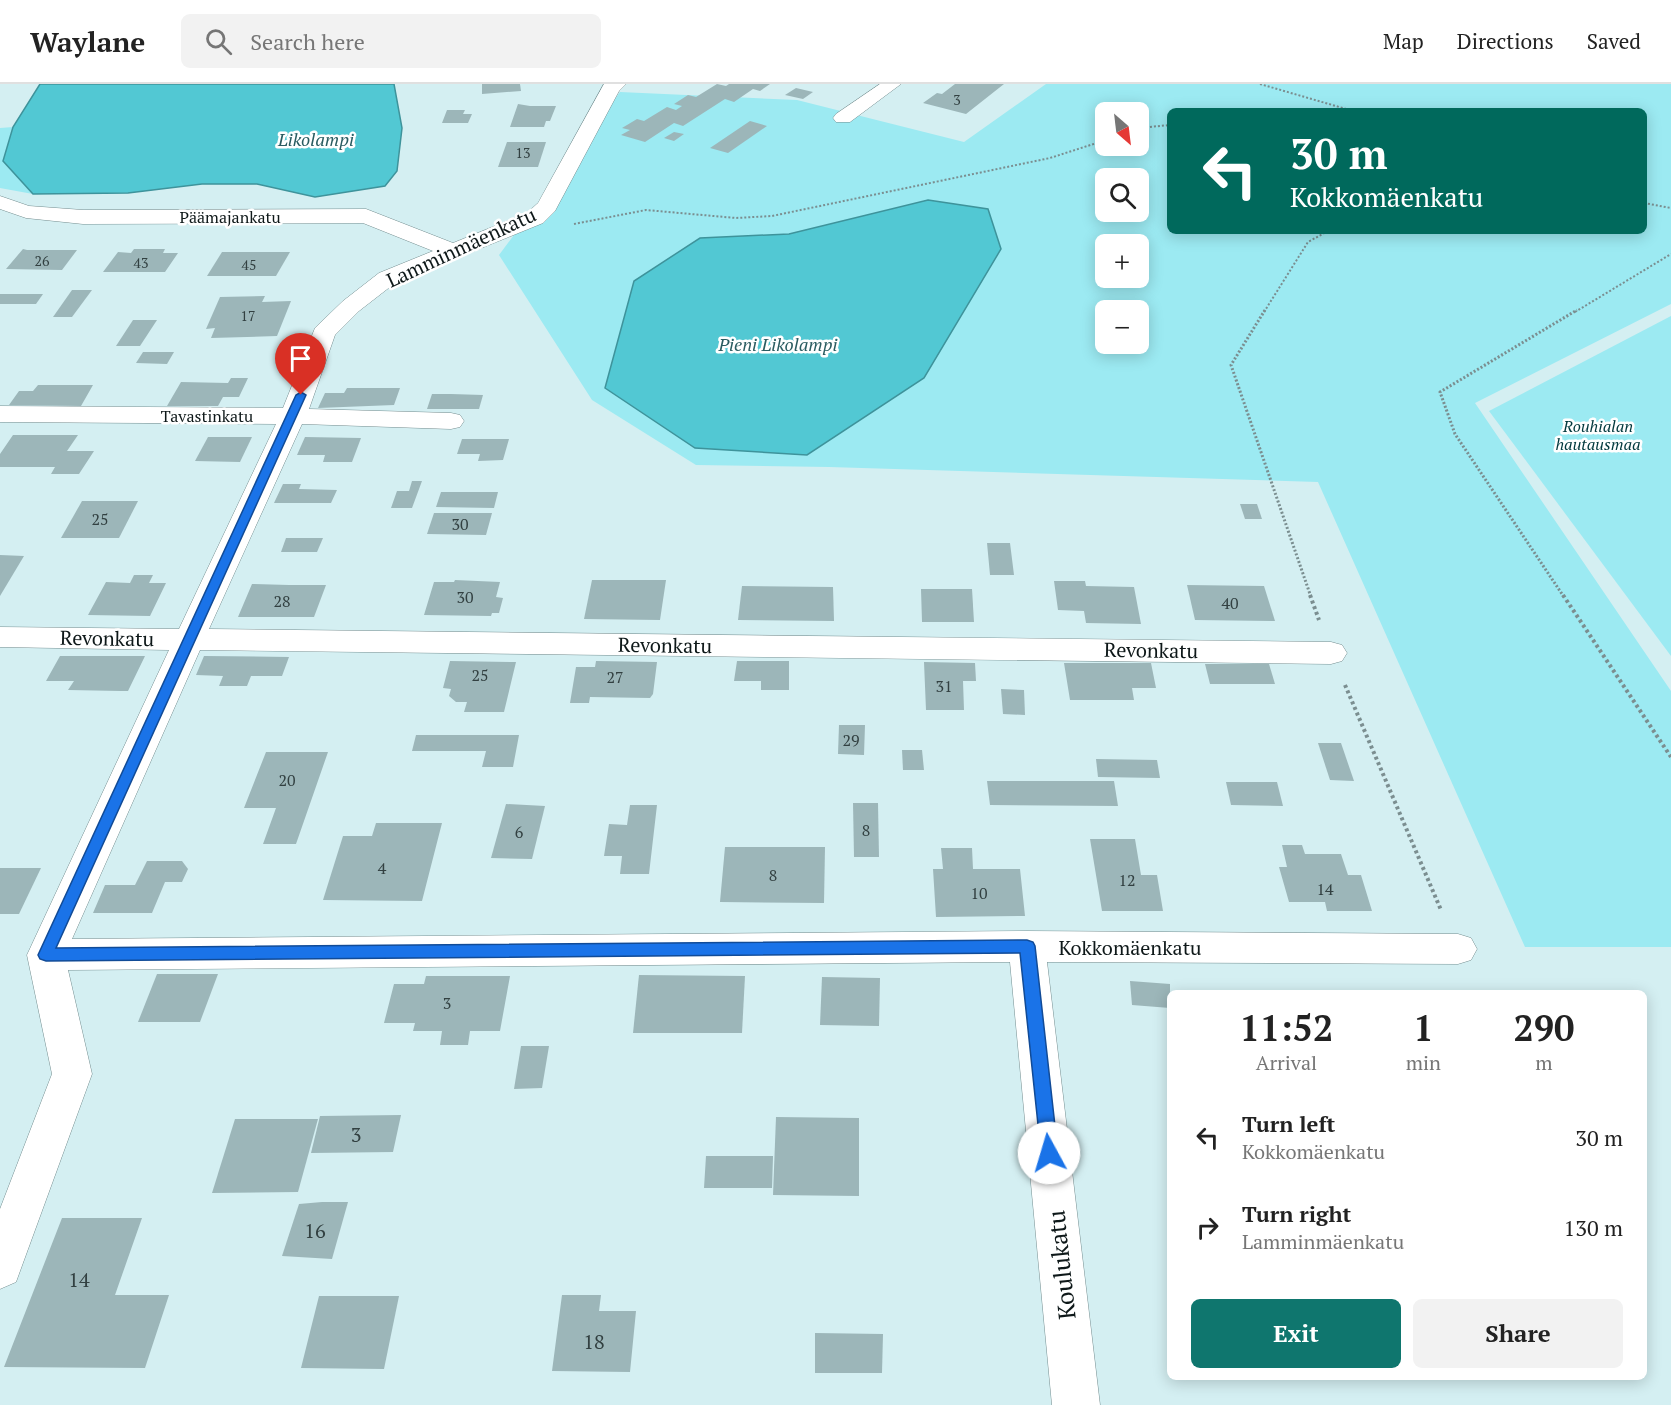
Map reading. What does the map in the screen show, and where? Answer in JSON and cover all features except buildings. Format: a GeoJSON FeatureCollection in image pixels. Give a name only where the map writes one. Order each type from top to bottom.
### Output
{"type":"FeatureCollection","features":[{"type":"Feature","properties":{"kind":"street","name":"Lamminmäenkatu"},"geometry":{"type":"LineString","coordinates":[[46,955],[293,416],[324,333],[351,306],[387,279],[534,218],[547,206],[611,87],[617,84]]}},
{"type":"Feature","properties":{"kind":"street"},"geometry":{"type":"LineString","coordinates":[[843,118],[892,84]]}},
{"type":"Feature","properties":{"kind":"street","name":"Päämajankatu"},"geometry":{"type":"LineString","coordinates":[[0,202],[26,212],[83,217],[366,216],[455,252]]}},
{"type":"Feature","properties":{"kind":"street","name":"Tavastinkatu"},"geometry":{"type":"LineString","coordinates":[[0,414],[293,416],[451,421]]}},
{"type":"Feature","properties":{"kind":"street","name":"Revonkatu"},"geometry":{"type":"LineString","coordinates":[[0,637],[1330,652]]}},
{"type":"Feature","properties":{"kind":"street","name":"Kokkomäenkatu"},"geometry":{"type":"LineString","coordinates":[[46,955],[1027,946],[1458,950]]}},
{"type":"Feature","properties":{"kind":"street","name":"Koulukatu"},"geometry":{"type":"LineString","coordinates":[[1027,946],[1076,1405]]}},
{"type":"Feature","properties":{"kind":"street"},"geometry":{"type":"LineString","coordinates":[[0,1267],[72,1074],[46,955]]}},
{"type":"Feature","properties":{"kind":"path"},"geometry":{"type":"LineString","coordinates":[[1260,84],[1343,108]]}},
{"type":"Feature","properties":{"kind":"path"},"geometry":{"type":"LineString","coordinates":[[1149,126],[1167,125]]}},
{"type":"Feature","properties":{"kind":"path"},"geometry":{"type":"LineString","coordinates":[[565,226],[610,215],[646,210],[736,218],[772,216],[1050,158],[1095,144]]}},
{"type":"Feature","properties":{"kind":"path"},"geometry":{"type":"LineString","coordinates":[[1647,204],[1671,208]]}},
{"type":"Feature","properties":{"kind":"path"},"geometry":{"type":"LineString","coordinates":[[1323,234],[1308,242],[1231,365],[1330,652],[1458,950]]}},
{"type":"Feature","properties":{"kind":"path"},"geometry":{"type":"LineString","coordinates":[[1671,254],[1440,392],[1455,434],[1671,757]]}},
{"type":"Feature","properties":{"kind":"green space"},"geometry":{"type":"Polygon","coordinates":[[[1046,84],[1671,84],[1671,304],[1475,403],[1671,691],[1671,947],[1525,947],[1318,482],[696,465],[592,400],[499,255],[620,92],[797,100],[964,142],[1046,84]],[[928,200],[789,234],[700,238],[635,281],[928,200]]]}},
{"type":"Feature","properties":{"kind":"green space"},"geometry":{"type":"Polygon","coordinates":[[[13,127],[3,161],[33,194],[0,188],[0,128],[13,127]]]}},
{"type":"Feature","properties":{"kind":"green space","name":"Rouhialan hautausmaa"},"geometry":{"type":"Polygon","coordinates":[[[1671,316],[1671,656],[1489,411],[1671,316]]]}},
{"type":"Feature","properties":{"kind":"water","name":"Likolampi"},"geometry":{"type":"Polygon","coordinates":[[[40,84],[394,84],[402,128],[397,171],[385,186],[315,197],[257,184],[202,184],[128,193],[33,194],[3,161],[13,127],[40,84]]]}},
{"type":"Feature","properties":{"kind":"water","name":"Pieni Likolampi"},"geometry":{"type":"Polygon","coordinates":[[[928,200],[988,209],[1001,249],[924,378],[807,455],[695,448],[605,388],[634,281],[700,238],[789,234],[928,200]]]}},
{"type":"Feature","properties":{"kind":"route"},"geometry":{"type":"LineString","coordinates":[[301,395],[46,955],[1027,946],[1049,1153]]}}]}
